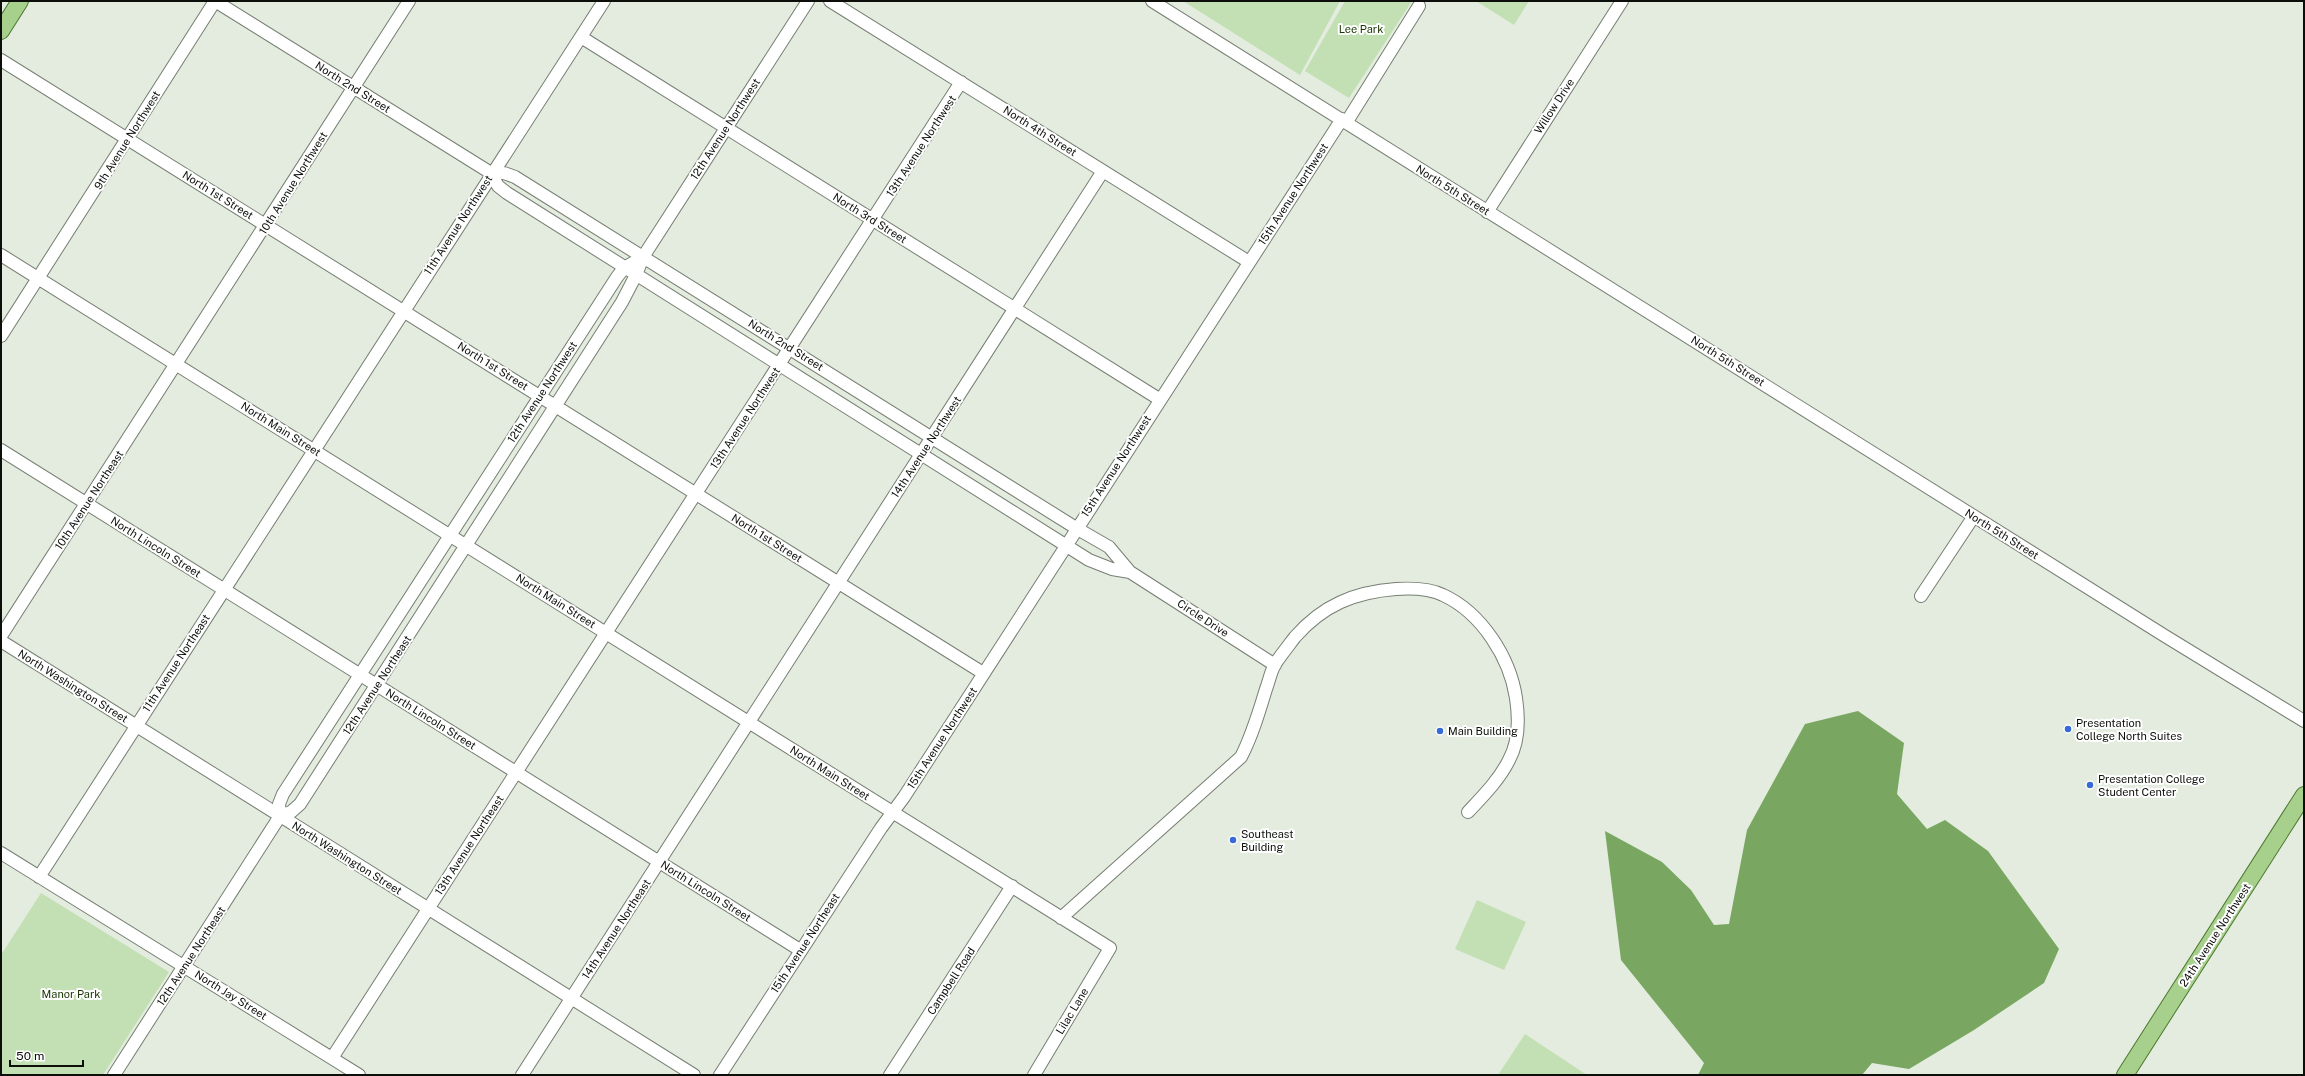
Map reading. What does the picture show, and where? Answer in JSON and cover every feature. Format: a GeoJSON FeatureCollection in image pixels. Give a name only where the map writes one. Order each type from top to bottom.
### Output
{"type":"FeatureCollection","features":[{"type":"Feature","properties":{"kind":"main road"},"geometry":{"type":"LineString","coordinates":[[1,31],[20,1]]}},
{"type":"Feature","properties":{"kind":"main road","name":"24th Avenue Northwest"},"geometry":{"type":"LineString","coordinates":[[2125,1075],[2304,795]]}},
{"type":"Feature","properties":{"kind":"street","name":"North 2nd Street"},"geometry":{"type":"LineString","coordinates":[[215,1],[491,173],[498,186],[507,193],[624,268],[1066,543]]}},
{"type":"Feature","properties":{"kind":"street","name":"9th Avenue Northwest"},"geometry":{"type":"LineString","coordinates":[[1,336],[215,1]]}},
{"type":"Feature","properties":{"kind":"street","name":"10th Avenue Northwest"},"geometry":{"type":"LineString","coordinates":[[177,364],[409,1]]}},
{"type":"Feature","properties":{"kind":"street","name":"11th Avenue Northwest"},"geometry":{"type":"LineString","coordinates":[[314,450],[491,173],[604,1]]}},
{"type":"Feature","properties":{"kind":"street","name":"12th Avenue Northwest"},"geometry":{"type":"LineString","coordinates":[[466,545],[557,406],[622,302],[636,275],[642,257],[808,1]]}},
{"type":"Feature","properties":{"kind":"street","name":"North 4th Street"},"geometry":{"type":"LineString","coordinates":[[830,1],[1249,262]]}},
{"type":"Feature","properties":{"kind":"street","name":"North 5th Street"},"geometry":{"type":"LineString","coordinates":[[1152,1],[1487,212],[2304,721]]}},
{"type":"Feature","properties":{"kind":"street","name":"Willow Drive"},"geometry":{"type":"LineString","coordinates":[[1487,212],[1622,1]]}},
{"type":"Feature","properties":{"kind":"street","name":"15th Avenue Northwest"},"geometry":{"type":"LineString","coordinates":[[893,812],[1159,399],[1419,6]]}},
{"type":"Feature","properties":{"kind":"street","name":"North 3rd Street"},"geometry":{"type":"LineString","coordinates":[[581,37],[1159,399]]}},
{"type":"Feature","properties":{"kind":"street","name":"North 1st Street"},"geometry":{"type":"LineString","coordinates":[[1,60],[540,395],[983,673]]}},
{"type":"Feature","properties":{"kind":"street","name":"13th Avenue Northwest"},"geometry":{"type":"LineString","coordinates":[[605,632],[962,82]]}},
{"type":"Feature","properties":{"kind":"street","name":"14th Avenue Northwest"},"geometry":{"type":"LineString","coordinates":[[748,722],[839,583],[1103,171]]}},
{"type":"Feature","properties":{"kind":"street","name":"North 2nd Street"},"geometry":{"type":"LineString","coordinates":[[491,173],[504,173],[515,178],[790,348],[1076,528]]}},
{"type":"Feature","properties":{"kind":"street","name":"North Main Street"},"geometry":{"type":"LineString","coordinates":[[1,254],[1110,948]]}},
{"type":"Feature","properties":{"kind":"street","name":"12th Avenue Northwest"},"geometry":{"type":"LineString","coordinates":[[450,535],[624,268],[642,257]]}},
{"type":"Feature","properties":{"kind":"street","name":"10th Avenue Northeast"},"geometry":{"type":"LineString","coordinates":[[1,636],[177,364]]}},
{"type":"Feature","properties":{"kind":"street","name":"North Lincoln Street"},"geometry":{"type":"LineString","coordinates":[[1,450],[800,950]]}},
{"type":"Feature","properties":{"kind":"street","name":"11th Avenue Northeast"},"geometry":{"type":"LineString","coordinates":[[39,877],[314,450]]}},
{"type":"Feature","properties":{"kind":"street"},"geometry":{"type":"LineString","coordinates":[[1921,596],[1974,516]]}},
{"type":"Feature","properties":{"kind":"street","name":"Circle Drive"},"geometry":{"type":"LineString","coordinates":[[1076,528],[1109,547],[1130,572],[1275,665]]}},
{"type":"Feature","properties":{"kind":"street","name":"12th Avenue Northeast"},"geometry":{"type":"LineString","coordinates":[[114,1075],[280,816],[279,804],[283,794],[450,535]]}},
{"type":"Feature","properties":{"kind":"street","name":"Circle Drive"},"geometry":{"type":"LineString","coordinates":[[1066,543],[1098,564],[1130,572]]}},
{"type":"Feature","properties":{"kind":"street","name":"12th Avenue Northeast"},"geometry":{"type":"LineString","coordinates":[[280,816],[291,812],[300,804],[466,545]]}},
{"type":"Feature","properties":{"kind":"street"},"geometry":{"type":"LineString","coordinates":[[1061,918],[1241,757],[1249,741],[1275,665],[1296,636],[1317,616],[1350,597],[1370,591],[1413,588],[1443,595],[1459,604],[1472,616],[1501,653],[1509,668],[1518,709],[1515,744],[1510,760],[1490,788],[1468,812]]}},
{"type":"Feature","properties":{"kind":"street","name":"13th Avenue Northeast"},"geometry":{"type":"LineString","coordinates":[[332,1058],[605,632]]}},
{"type":"Feature","properties":{"kind":"street","name":"North Washington Street"},"geometry":{"type":"LineString","coordinates":[[1,641],[694,1075]]}},
{"type":"Feature","properties":{"kind":"street","name":"14th Avenue Northeast"},"geometry":{"type":"LineString","coordinates":[[522,1075],[748,722]]}},
{"type":"Feature","properties":{"kind":"street","name":"15th Avenue Northeast"},"geometry":{"type":"LineString","coordinates":[[720,1075],[800,950],[893,812]]}},
{"type":"Feature","properties":{"kind":"street","name":"North Jay Street"},"geometry":{"type":"LineString","coordinates":[[1,853],[359,1075]]}},
{"type":"Feature","properties":{"kind":"street","name":"Campbell Road"},"geometry":{"type":"LineString","coordinates":[[890,1075],[1012,886]]}},
{"type":"Feature","properties":{"kind":"street","name":"Lilac Lane"},"geometry":{"type":"LineString","coordinates":[[1034,1075],[1110,948]]}},
{"type":"Feature","properties":{"kind":"green space"},"geometry":{"type":"Polygon","coordinates":[[[1183,1],[1340,1],[1300,75],[1183,1]]]}},
{"type":"Feature","properties":{"kind":"green space","name":"Lee Park"},"geometry":{"type":"Polygon","coordinates":[[[1345,1],[1412,1],[1349,98],[1305,71],[1345,1]]]}},
{"type":"Feature","properties":{"kind":"green space"},"geometry":{"type":"Polygon","coordinates":[[[1476,1],[1529,1],[1514,25],[1476,1]]]}},
{"type":"Feature","properties":{"kind":"green space","name":"Manor Park"},"geometry":{"type":"Polygon","coordinates":[[[41,893],[169,972],[103,1075],[1,1075],[1,955],[41,893]]]}},
{"type":"Feature","properties":{"kind":"green space"},"geometry":{"type":"Polygon","coordinates":[[[1477,900],[1526,922],[1504,970],[1455,949],[1477,900]]]}},
{"type":"Feature","properties":{"kind":"green space"},"geometry":{"type":"Polygon","coordinates":[[[1525,1034],[1587,1075],[1498,1075],[1525,1034]]]}},
{"type":"Feature","properties":{"kind":"shaded area"},"geometry":{"type":"Polygon","coordinates":[[[1858,711],[1904,743],[1897,794],[1927,829],[1945,820],[1988,851],[2059,949],[2044,983],[1974,1030],[1909,1069],[1872,1063],[1862,1075],[1698,1075],[1704,1063],[1621,960],[1605,831],[1662,862],[1691,890],[1714,925],[1729,924],[1747,830],[1805,724],[1858,711]]]}},
{"type":"Feature","properties":{"kind":"place","name":"Presentation College North Suites"},"geometry":{"type":"Point","coordinates":[2068,729]}},
{"type":"Feature","properties":{"kind":"place","name":"Main Building"},"geometry":{"type":"Point","coordinates":[1440,731]}},
{"type":"Feature","properties":{"kind":"place","name":"Presentation College Student Center"},"geometry":{"type":"Point","coordinates":[2090,785]}},
{"type":"Feature","properties":{"kind":"place","name":"Southeast Building"},"geometry":{"type":"Point","coordinates":[1233,840]}}]}
